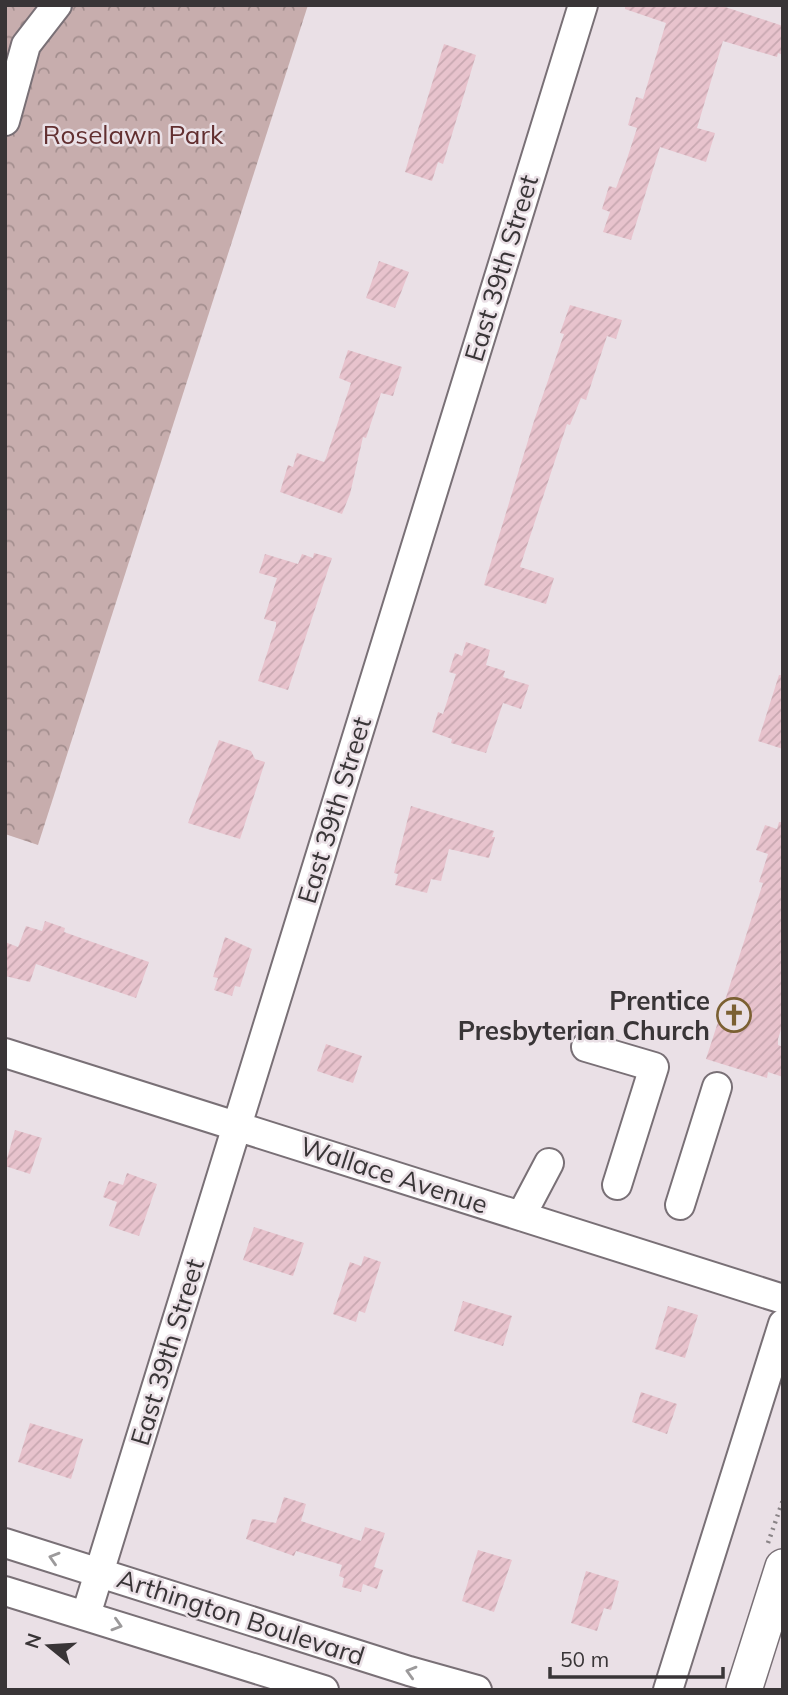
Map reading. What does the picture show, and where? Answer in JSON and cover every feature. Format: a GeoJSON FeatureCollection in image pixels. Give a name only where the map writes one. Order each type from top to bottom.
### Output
{"type":"FeatureCollection","features":[{"type":"Feature","properties":{"kind":"main road"},"geometry":{"type":"LineString","coordinates":[[744,1690],[783,1567]]}},
{"type":"Feature","properties":{"kind":"street"},"geometry":{"type":"LineString","coordinates":[[5,121],[26,45],[57,5]]}},
{"type":"Feature","properties":{"kind":"street","name":"East 39th Street"},"geometry":{"type":"LineString","coordinates":[[86,1615],[583,5]]}},
{"type":"Feature","properties":{"kind":"street"},"geometry":{"type":"LineString","coordinates":[[586,1046],[654,1067],[617,1185]]}},
{"type":"Feature","properties":{"kind":"street","name":"Wallace Avenue"},"geometry":{"type":"LineString","coordinates":[[5,1054],[783,1299]]}},
{"type":"Feature","properties":{"kind":"street"},"geometry":{"type":"LineString","coordinates":[[680,1205],[717,1087]]}},
{"type":"Feature","properties":{"kind":"street"},"geometry":{"type":"LineString","coordinates":[[521,1216],[549,1163]]}},
{"type":"Feature","properties":{"kind":"street"},"geometry":{"type":"LineString","coordinates":[[668,1690],[783,1324]]}},
{"type":"Feature","properties":{"kind":"street","name":"Arthington Boulevard"},"geometry":{"type":"LineString","coordinates":[[5,1543],[477,1690]]}},
{"type":"Feature","properties":{"kind":"street","name":"Arthington Boulevard"},"geometry":{"type":"LineString","coordinates":[[5,1591],[324,1690]]}},
{"type":"Feature","properties":{"kind":"green space","name":"Roselawn Park"},"geometry":{"type":"Polygon","coordinates":[[[5,5],[308,5],[38,845],[5,834],[5,5]]]}},
{"type":"Feature","properties":{"kind":"building"},"geometry":{"type":"Polygon","coordinates":[[[625,5],[719,5],[783,26],[783,55],[778,53],[777,57],[723,41],[697,128],[715,133],[706,162],[660,147],[631,240],[603,232],[610,212],[602,209],[609,186],[616,188],[626,162],[637,128],[628,125],[636,97],[643,99],[666,23],[625,9],[625,5]]]}},
{"type":"Feature","properties":{"kind":"building"},"geometry":{"type":"Polygon","coordinates":[[[444,44],[476,55],[443,164],[438,162],[432,181],[405,172],[444,44]]]}},
{"type":"Feature","properties":{"kind":"building"},"geometry":{"type":"Polygon","coordinates":[[[379,261],[409,272],[395,308],[366,298],[379,261]]]}},
{"type":"Feature","properties":{"kind":"building"},"geometry":{"type":"Polygon","coordinates":[[[570,305],[622,320],[616,339],[607,336],[586,400],[581,398],[570,425],[567,424],[520,567],[554,578],[546,604],[484,585],[534,421],[564,334],[560,333],[570,305]]]}},
{"type":"Feature","properties":{"kind":"building"},"geometry":{"type":"Polygon","coordinates":[[[348,350],[402,367],[393,396],[381,393],[366,438],[363,437],[350,494],[342,514],[280,492],[288,465],[293,467],[297,453],[324,462],[326,458],[351,383],[339,378],[348,350]]]}},
{"type":"Feature","properties":{"kind":"building"},"geometry":{"type":"Polygon","coordinates":[[[314,553],[332,558],[288,690],[258,681],[276,626],[276,622],[264,619],[277,578],[259,573],[265,554],[298,564],[302,554],[313,558],[314,553]]]}},
{"type":"Feature","properties":{"kind":"building"},"geometry":{"type":"Polygon","coordinates":[[[466,642],[490,650],[486,665],[505,671],[503,677],[529,685],[521,709],[503,703],[486,753],[451,743],[452,739],[432,732],[438,712],[443,714],[456,674],[449,672],[455,653],[462,656],[466,642]]]}},
{"type":"Feature","properties":{"kind":"building"},"geometry":{"type":"Polygon","coordinates":[[[779,675],[783,675],[783,749],[758,741],[779,675]]]}},
{"type":"Feature","properties":{"kind":"building"},"geometry":{"type":"Polygon","coordinates":[[[219,740],[251,751],[255,759],[265,762],[240,839],[188,823],[219,740]]]}},
{"type":"Feature","properties":{"kind":"building"},"geometry":{"type":"Polygon","coordinates":[[[411,806],[494,831],[489,858],[449,849],[441,881],[431,879],[427,893],[395,885],[398,874],[394,873],[411,806]]]}},
{"type":"Feature","properties":{"kind":"building"},"geometry":{"type":"Polygon","coordinates":[[[779,822],[783,822],[783,1023],[778,1045],[783,1047],[783,1077],[768,1072],[767,1078],[706,1059],[763,883],[759,882],[768,854],[756,850],[765,825],[777,829],[779,822]]]}},
{"type":"Feature","properties":{"kind":"building"},"geometry":{"type":"Polygon","coordinates":[[[45,921],[65,928],[64,932],[149,962],[136,998],[36,964],[30,982],[5,976],[5,942],[18,947],[26,926],[42,931],[45,921]]]}},
{"type":"Feature","properties":{"kind":"building"},"geometry":{"type":"Polygon","coordinates":[[[225,937],[252,949],[240,987],[235,986],[232,996],[214,990],[218,978],[213,977],[225,937]]]}},
{"type":"Feature","properties":{"kind":"building"},"geometry":{"type":"Polygon","coordinates":[[[326,1044],[362,1056],[353,1083],[317,1071],[326,1044]]]}},
{"type":"Feature","properties":{"kind":"building"},"geometry":{"type":"Polygon","coordinates":[[[15,1130],[42,1138],[30,1174],[5,1166],[15,1130]]]}},
{"type":"Feature","properties":{"kind":"building"},"geometry":{"type":"Polygon","coordinates":[[[127,1173],[157,1184],[139,1236],[109,1226],[117,1202],[103,1197],[109,1181],[123,1185],[127,1173]]]}},
{"type":"Feature","properties":{"kind":"building"},"geometry":{"type":"Polygon","coordinates":[[[254,1227],[304,1243],[293,1276],[243,1260],[254,1227]]]}},
{"type":"Feature","properties":{"kind":"building"},"geometry":{"type":"Polygon","coordinates":[[[364,1256],[381,1262],[365,1313],[359,1311],[356,1322],[333,1314],[350,1262],[361,1266],[364,1256]]]}},
{"type":"Feature","properties":{"kind":"building"},"geometry":{"type":"Polygon","coordinates":[[[463,1301],[512,1316],[503,1346],[454,1331],[463,1301]]]}},
{"type":"Feature","properties":{"kind":"building"},"geometry":{"type":"Polygon","coordinates":[[[668,1306],[698,1315],[685,1358],[655,1349],[668,1306]]]}},
{"type":"Feature","properties":{"kind":"building"},"geometry":{"type":"Polygon","coordinates":[[[641,1392],[677,1404],[667,1434],[632,1422],[641,1392]]]}},
{"type":"Feature","properties":{"kind":"building"},"geometry":{"type":"Polygon","coordinates":[[[30,1423],[83,1439],[71,1479],[18,1462],[30,1423]]]}},
{"type":"Feature","properties":{"kind":"building"},"geometry":{"type":"Polygon","coordinates":[[[284,1497],[306,1504],[301,1521],[361,1541],[365,1527],[385,1533],[374,1567],[383,1570],[377,1589],[363,1584],[361,1592],[342,1587],[344,1578],[339,1576],[342,1565],[296,1551],[294,1556],[246,1539],[252,1519],[276,1523],[284,1497]]]}},
{"type":"Feature","properties":{"kind":"building"},"geometry":{"type":"Polygon","coordinates":[[[478,1550],[512,1560],[494,1612],[462,1601],[478,1550]]]}},
{"type":"Feature","properties":{"kind":"building"},"geometry":{"type":"Polygon","coordinates":[[[586,1571],[619,1581],[611,1610],[604,1608],[597,1631],[571,1623],[586,1571]]]}},
{"type":"Feature","properties":{"kind":"place","name":"Prentice Presbyterian Church"},"geometry":{"type":"Point","coordinates":[734,1015]}}]}
